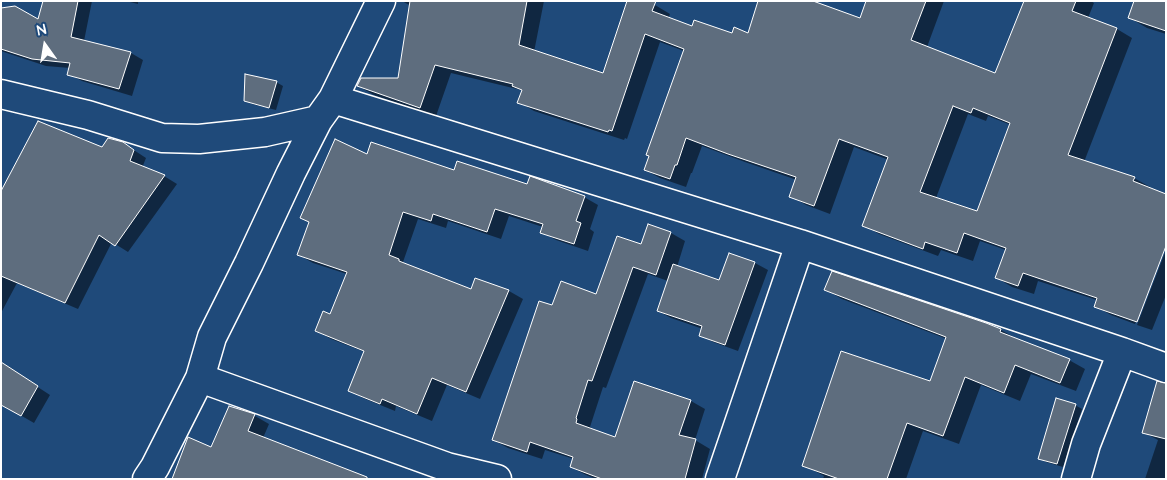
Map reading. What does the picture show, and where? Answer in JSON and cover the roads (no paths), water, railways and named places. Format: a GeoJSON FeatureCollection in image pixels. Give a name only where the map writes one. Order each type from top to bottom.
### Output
{"type":"FeatureCollection","features":[{"type":"Feature","properties":{"kind":"street"},"geometry":{"type":"LineString","coordinates":[[147,479],[155,467],[200,378],[212,337],[291,173],[381,1]]}},
{"type":"Feature","properties":{"kind":"street"},"geometry":{"type":"LineString","coordinates":[[1,94],[88,115],[162,138],[199,139],[265,132],[326,109],[800,244],[1166,368]]}},
{"type":"Feature","properties":{"kind":"street"},"geometry":{"type":"LineString","coordinates":[[265,132],[291,173]]}},
{"type":"Feature","properties":{"kind":"street"},"geometry":{"type":"LineString","coordinates":[[720,479],[800,244]]}},
{"type":"Feature","properties":{"kind":"street"},"geometry":{"type":"LineString","coordinates":[[1076,479],[1086,444],[1122,352]]}},
{"type":"Feature","properties":{"kind":"street"},"geometry":{"type":"LineString","coordinates":[[200,378],[446,467],[497,479]]}}]}
